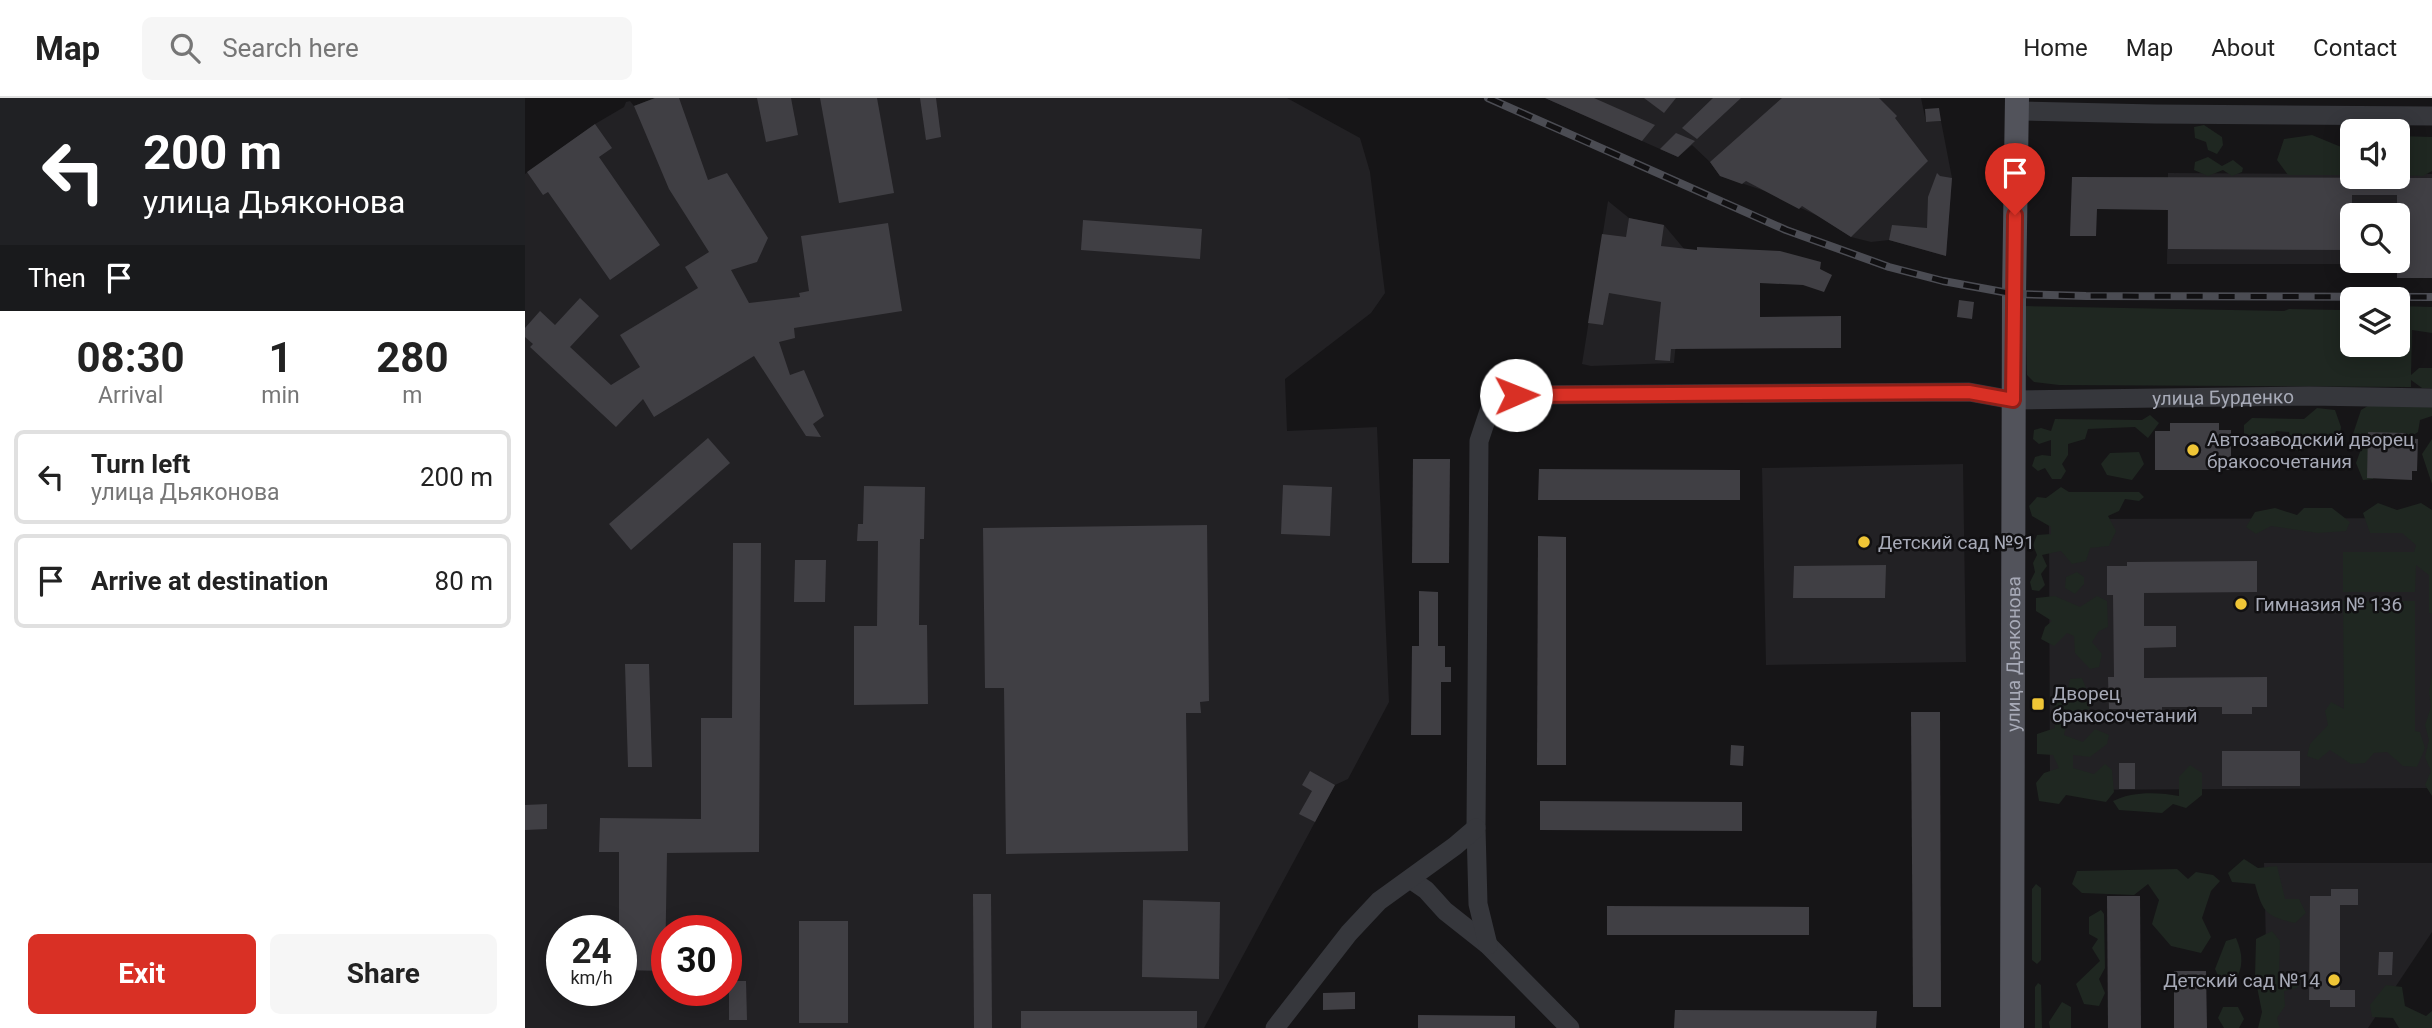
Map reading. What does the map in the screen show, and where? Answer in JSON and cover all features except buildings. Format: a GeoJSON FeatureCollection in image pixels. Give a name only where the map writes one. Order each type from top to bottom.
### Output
{"type":"FeatureCollection","features":[{"type":"Feature","properties":{"kind":"main road","name":"улица Дьяконова"},"geometry":{"type":"LineString","coordinates":[[2012,1028],[2015,481],[2013,400],[2017,104]]}},
{"type":"Feature","properties":{"kind":"street"},"geometry":{"type":"LineString","coordinates":[[2017,104],[2155,114],[2432,116]]}},
{"type":"Feature","properties":{"kind":"street","name":"улица Бурденко"},"geometry":{"type":"LineString","coordinates":[[1477,869],[1479,441],[1489,411],[1516,395],[1969,392],[2013,400],[2320,396],[2432,398]]}},
{"type":"Feature","properties":{"kind":"street"},"geometry":{"type":"LineString","coordinates":[[1275,1028],[1349,933],[1379,901],[1476,828]]}},
{"type":"Feature","properties":{"kind":"street"},"geometry":{"type":"LineString","coordinates":[[1428,893],[1421,879],[1434,861],[1456,853],[1466,856],[1477,869],[1478,904],[1488,945]]}},
{"type":"Feature","properties":{"kind":"street"},"geometry":{"type":"LineString","coordinates":[[1410,879],[1448,914],[1488,945],[1570,1028]]}},
{"type":"Feature","properties":{"kind":"street"},"geometry":{"type":"LineString","coordinates":[[1448,914],[1459,914],[1470,906],[1478,894]]}},
{"type":"Feature","properties":{"kind":"shaded area"},"geometry":{"type":"Polygon","coordinates":[[[655,98],[1287,98],[1360,138],[1370,172],[1385,293],[1371,313],[1285,379],[1287,431],[1377,427],[1389,702],[1348,779],[1335,785],[1204,1028],[525,1028],[525,174],[630,101],[634,106],[655,98]]]}},
{"type":"Feature","properties":{"kind":"shaded area"},"geometry":{"type":"Polygon","coordinates":[[[1545,98],[1921,98],[1926,122],[1941,121],[1952,178],[1946,256],[1889,240],[1871,242],[1851,237],[1820,217],[1765,191],[1720,176],[1692,145],[1678,157],[1545,98]]]}},
{"type":"Feature","properties":{"kind":"shaded area"},"geometry":{"type":"Polygon","coordinates":[[[2204,125],[2222,137],[2223,145],[2217,154],[2208,150],[2206,142],[2195,138],[2194,127],[2204,125]]]}},
{"type":"Feature","properties":{"kind":"shaded area"},"geometry":{"type":"Polygon","coordinates":[[[2312,135],[2340,147],[2340,175],[2288,175],[2277,160],[2284,139],[2312,135]]]}},
{"type":"Feature","properties":{"kind":"shaded area"},"geometry":{"type":"Polygon","coordinates":[[[2410,136],[2432,137],[2432,171],[2423,176],[2410,175],[2410,136]]]}},
{"type":"Feature","properties":{"kind":"shaded area"},"geometry":{"type":"Polygon","coordinates":[[[2208,157],[2222,166],[2233,160],[2243,168],[2242,172],[2232,176],[2223,170],[2208,176],[2194,170],[2195,162],[2208,157]]]}},
{"type":"Feature","properties":{"kind":"shaded area"},"geometry":{"type":"Polygon","coordinates":[[[2168,173],[2340,174],[2340,189],[2410,189],[2410,174],[2432,174],[2432,264],[2410,264],[2410,203],[2340,203],[2340,264],[2167,264],[2168,173]]]}},
{"type":"Feature","properties":{"kind":"shaded area"},"geometry":{"type":"Polygon","coordinates":[[[1608,201],[1629,218],[1664,225],[1685,250],[1674,363],[1582,364],[1608,201]]]}},
{"type":"Feature","properties":{"kind":"shaded area"},"geometry":{"type":"Polygon","coordinates":[[[2025,306],[2340,310],[2340,357],[2410,357],[2410,306],[2432,307],[2432,333],[2412,330],[2411,375],[2419,368],[2432,368],[2432,388],[2422,388],[2411,380],[2411,387],[2059,385],[2034,382],[2027,375],[2025,306]]]}},
{"type":"Feature","properties":{"kind":"shaded area"},"geometry":{"type":"Polygon","coordinates":[[[2378,400],[2432,400],[2432,416],[2420,420],[2418,432],[2393,452],[2373,479],[2363,480],[2356,463],[2361,449],[2352,437],[2361,410],[2378,400]]]}},
{"type":"Feature","properties":{"kind":"shaded area"},"geometry":{"type":"Polygon","coordinates":[[[2317,408],[2335,410],[2341,427],[2339,444],[2327,443],[2322,434],[2313,435],[2307,447],[2300,452],[2292,447],[2289,432],[2276,431],[2270,446],[2251,443],[2244,435],[2244,425],[2252,418],[2304,419],[2317,408]]]}},
{"type":"Feature","properties":{"kind":"shaded area"},"geometry":{"type":"Polygon","coordinates":[[[2150,415],[2159,423],[2148,438],[2135,427],[2088,429],[2085,439],[2068,444],[2068,455],[2062,464],[2066,471],[2061,479],[2052,479],[2045,468],[2038,471],[2032,466],[2035,457],[2051,456],[2051,440],[2039,444],[2033,439],[2034,430],[2041,428],[2051,431],[2055,419],[2142,420],[2150,415]]]}},
{"type":"Feature","properties":{"kind":"shaded area"},"geometry":{"type":"Polygon","coordinates":[[[2432,439],[2432,484],[2422,454],[2432,439]]]}},
{"type":"Feature","properties":{"kind":"shaded area"},"geometry":{"type":"Polygon","coordinates":[[[2139,452],[2144,464],[2132,480],[2107,475],[2101,464],[2110,453],[2139,452]]]}},
{"type":"Feature","properties":{"kind":"shaded area","name":"Детский сад №91"},"geometry":{"type":"Polygon","coordinates":[[[1963,464],[1966,662],[1766,665],[1762,468],[1963,464]]]}},
{"type":"Feature","properties":{"kind":"shaded area"},"geometry":{"type":"Polygon","coordinates":[[[2061,487],[2069,492],[2139,492],[2144,497],[2139,501],[2125,499],[2119,511],[2108,516],[2116,531],[2109,546],[2090,548],[2086,561],[2072,564],[2061,551],[2042,555],[2047,566],[2041,574],[2045,585],[2039,591],[2032,590],[2030,582],[2035,572],[2033,563],[2037,555],[2033,545],[2037,535],[2051,534],[2051,527],[2032,516],[2029,506],[2037,497],[2046,498],[2061,487]]]}},
{"type":"Feature","properties":{"kind":"shaded area"},"geometry":{"type":"Polygon","coordinates":[[[2378,503],[2397,510],[2421,503],[2432,510],[2432,614],[2429,613],[2429,575],[2416,565],[2415,592],[2343,592],[2343,552],[2414,552],[2416,545],[2402,533],[2370,533],[2363,513],[2378,503]]]}},
{"type":"Feature","properties":{"kind":"shaded area"},"geometry":{"type":"Polygon","coordinates":[[[2275,508],[2297,515],[2304,508],[2332,508],[2350,522],[2346,531],[2318,533],[2271,526],[2256,534],[2246,527],[2255,512],[2275,508]]]}},
{"type":"Feature","properties":{"kind":"shaded area","name":"Гимназия № 136"},"geometry":{"type":"Polygon","coordinates":[[[2432,518],[2432,788],[2050,790],[2049,519],[2432,518]]]}},
{"type":"Feature","properties":{"kind":"shaded area"},"geometry":{"type":"Polygon","coordinates":[[[2077,572],[2084,577],[2084,584],[2075,594],[2065,588],[2066,577],[2077,572]]]}},
{"type":"Feature","properties":{"kind":"shaded area"},"geometry":{"type":"Polygon","coordinates":[[[2055,596],[2080,607],[2097,596],[2107,601],[2108,627],[2099,631],[2092,642],[2102,654],[2099,667],[2090,669],[2075,653],[2074,636],[2067,633],[2054,646],[2041,639],[2045,627],[2052,621],[2036,611],[2036,598],[2055,596]]]}},
{"type":"Feature","properties":{"kind":"shaded area"},"geometry":{"type":"Polygon","coordinates":[[[2343,601],[2415,601],[2415,731],[2420,732],[2425,748],[2417,767],[2403,766],[2387,752],[2374,753],[2365,763],[2351,764],[2330,750],[2318,760],[2307,756],[2310,744],[2328,725],[2325,711],[2331,702],[2344,709],[2343,601]]]}},
{"type":"Feature","properties":{"kind":"shaded area"},"geometry":{"type":"Polygon","coordinates":[[[2432,673],[2432,796],[2425,785],[2431,771],[2425,757],[2429,740],[2425,725],[2431,707],[2429,692],[2432,673]]]}},
{"type":"Feature","properties":{"kind":"shaded area"},"geometry":{"type":"Polygon","coordinates":[[[2082,678],[2092,703],[2083,719],[2067,719],[2064,735],[2083,742],[2095,729],[2109,735],[2107,744],[2090,757],[2073,755],[2073,768],[2094,774],[2105,764],[2112,770],[2114,792],[2106,802],[2066,795],[2059,804],[2039,801],[2036,783],[2044,773],[2059,768],[2053,755],[2037,754],[2037,734],[2055,728],[2053,708],[2067,693],[2070,679],[2082,678]]]}},
{"type":"Feature","properties":{"kind":"shaded area"},"geometry":{"type":"Polygon","coordinates":[[[2190,765],[2202,773],[2202,795],[2186,808],[2173,804],[2162,813],[2119,810],[2113,801],[2146,793],[2179,796],[2179,777],[2190,765]]]}},
{"type":"Feature","properties":{"kind":"shaded area"},"geometry":{"type":"Polygon","coordinates":[[[2244,859],[2258,868],[2277,866],[2285,899],[2299,899],[2306,913],[2295,923],[2278,918],[2267,912],[2255,884],[2232,882],[2228,873],[2244,859]]]}},
{"type":"Feature","properties":{"kind":"shaded area","name":"Детский сад №14"},"geometry":{"type":"Polygon","coordinates":[[[2264,863],[2432,863],[2432,932],[2368,1028],[2268,1028],[2264,863]]]}},
{"type":"Feature","properties":{"kind":"shaded area"},"geometry":{"type":"Polygon","coordinates":[[[2177,869],[2188,879],[2196,872],[2213,875],[2220,881],[2211,891],[2202,918],[2211,937],[2201,953],[2171,946],[2152,924],[2159,900],[2148,884],[2134,895],[2082,893],[2072,884],[2077,871],[2177,869]]]}},
{"type":"Feature","properties":{"kind":"shaded area"},"geometry":{"type":"Polygon","coordinates":[[[2036,884],[2041,888],[2041,960],[2037,964],[2032,960],[2032,889],[2036,884]]]}},
{"type":"Feature","properties":{"kind":"shaded area"},"geometry":{"type":"Polygon","coordinates":[[[2101,910],[2104,914],[2105,968],[2099,979],[2105,993],[2099,1006],[2084,1004],[2076,984],[2100,961],[2092,948],[2098,939],[2089,934],[2089,917],[2101,910]]]}},
{"type":"Feature","properties":{"kind":"shaded area"},"geometry":{"type":"Polygon","coordinates":[[[2272,931],[2280,941],[2279,971],[2294,973],[2301,979],[2297,988],[2284,991],[2285,1006],[2277,1018],[2280,1028],[2258,1028],[2262,1012],[2255,977],[2256,939],[2272,931]]]}},
{"type":"Feature","properties":{"kind":"shaded area"},"geometry":{"type":"Polygon","coordinates":[[[2236,938],[2241,955],[2240,971],[2234,982],[2221,982],[2215,969],[2226,941],[2236,938]]]}},
{"type":"Feature","properties":{"kind":"shaded area"},"geometry":{"type":"Polygon","coordinates":[[[2038,983],[2041,985],[2042,1028],[2035,1028],[2035,987],[2038,983]]]}},
{"type":"Feature","properties":{"kind":"shaded area"},"geometry":{"type":"Polygon","coordinates":[[[2386,985],[2402,987],[2405,1006],[2426,1016],[2432,1011],[2432,1028],[2399,1028],[2393,1018],[2372,1017],[2370,1005],[2386,985]]]}},
{"type":"Feature","properties":{"kind":"shaded area"},"geometry":{"type":"Polygon","coordinates":[[[2062,1002],[2071,1007],[2071,1028],[2050,1028],[2049,1022],[2062,1002]]]}},
{"type":"Feature","properties":{"kind":"shaded area"},"geometry":{"type":"Polygon","coordinates":[[[2223,1007],[2238,1007],[2244,1019],[2239,1028],[2224,1028],[2218,1018],[2223,1007]]]}},
{"type":"Feature","properties":{"kind":"railway"},"geometry":{"type":"LineString","coordinates":[[1488,98],[1786,230],[1889,267],[1943,281],[2014,294],[2432,297]]}},
{"type":"Feature","properties":{"kind":"place","name":"Автозаводский дворец бракосочетания"},"geometry":{"type":"Point","coordinates":[2193,450]}},
{"type":"Feature","properties":{"kind":"place","name":"Детский сад №91"},"geometry":{"type":"Point","coordinates":[1864,542]}},
{"type":"Feature","properties":{"kind":"place","name":"Гимназия № 136"},"geometry":{"type":"Point","coordinates":[2241,604]}},
{"type":"Feature","properties":{"kind":"place","name":"Дворец бракосочетаний"},"geometry":{"type":"Point","coordinates":[2038,704]}},
{"type":"Feature","properties":{"kind":"place","name":"Детский сад №14"},"geometry":{"type":"Point","coordinates":[2334,980]}},
{"type":"Feature","properties":{"kind":"route"},"geometry":{"type":"LineString","coordinates":[[1516,395],[1969,392],[2013,400],[2015,215]]}}]}
